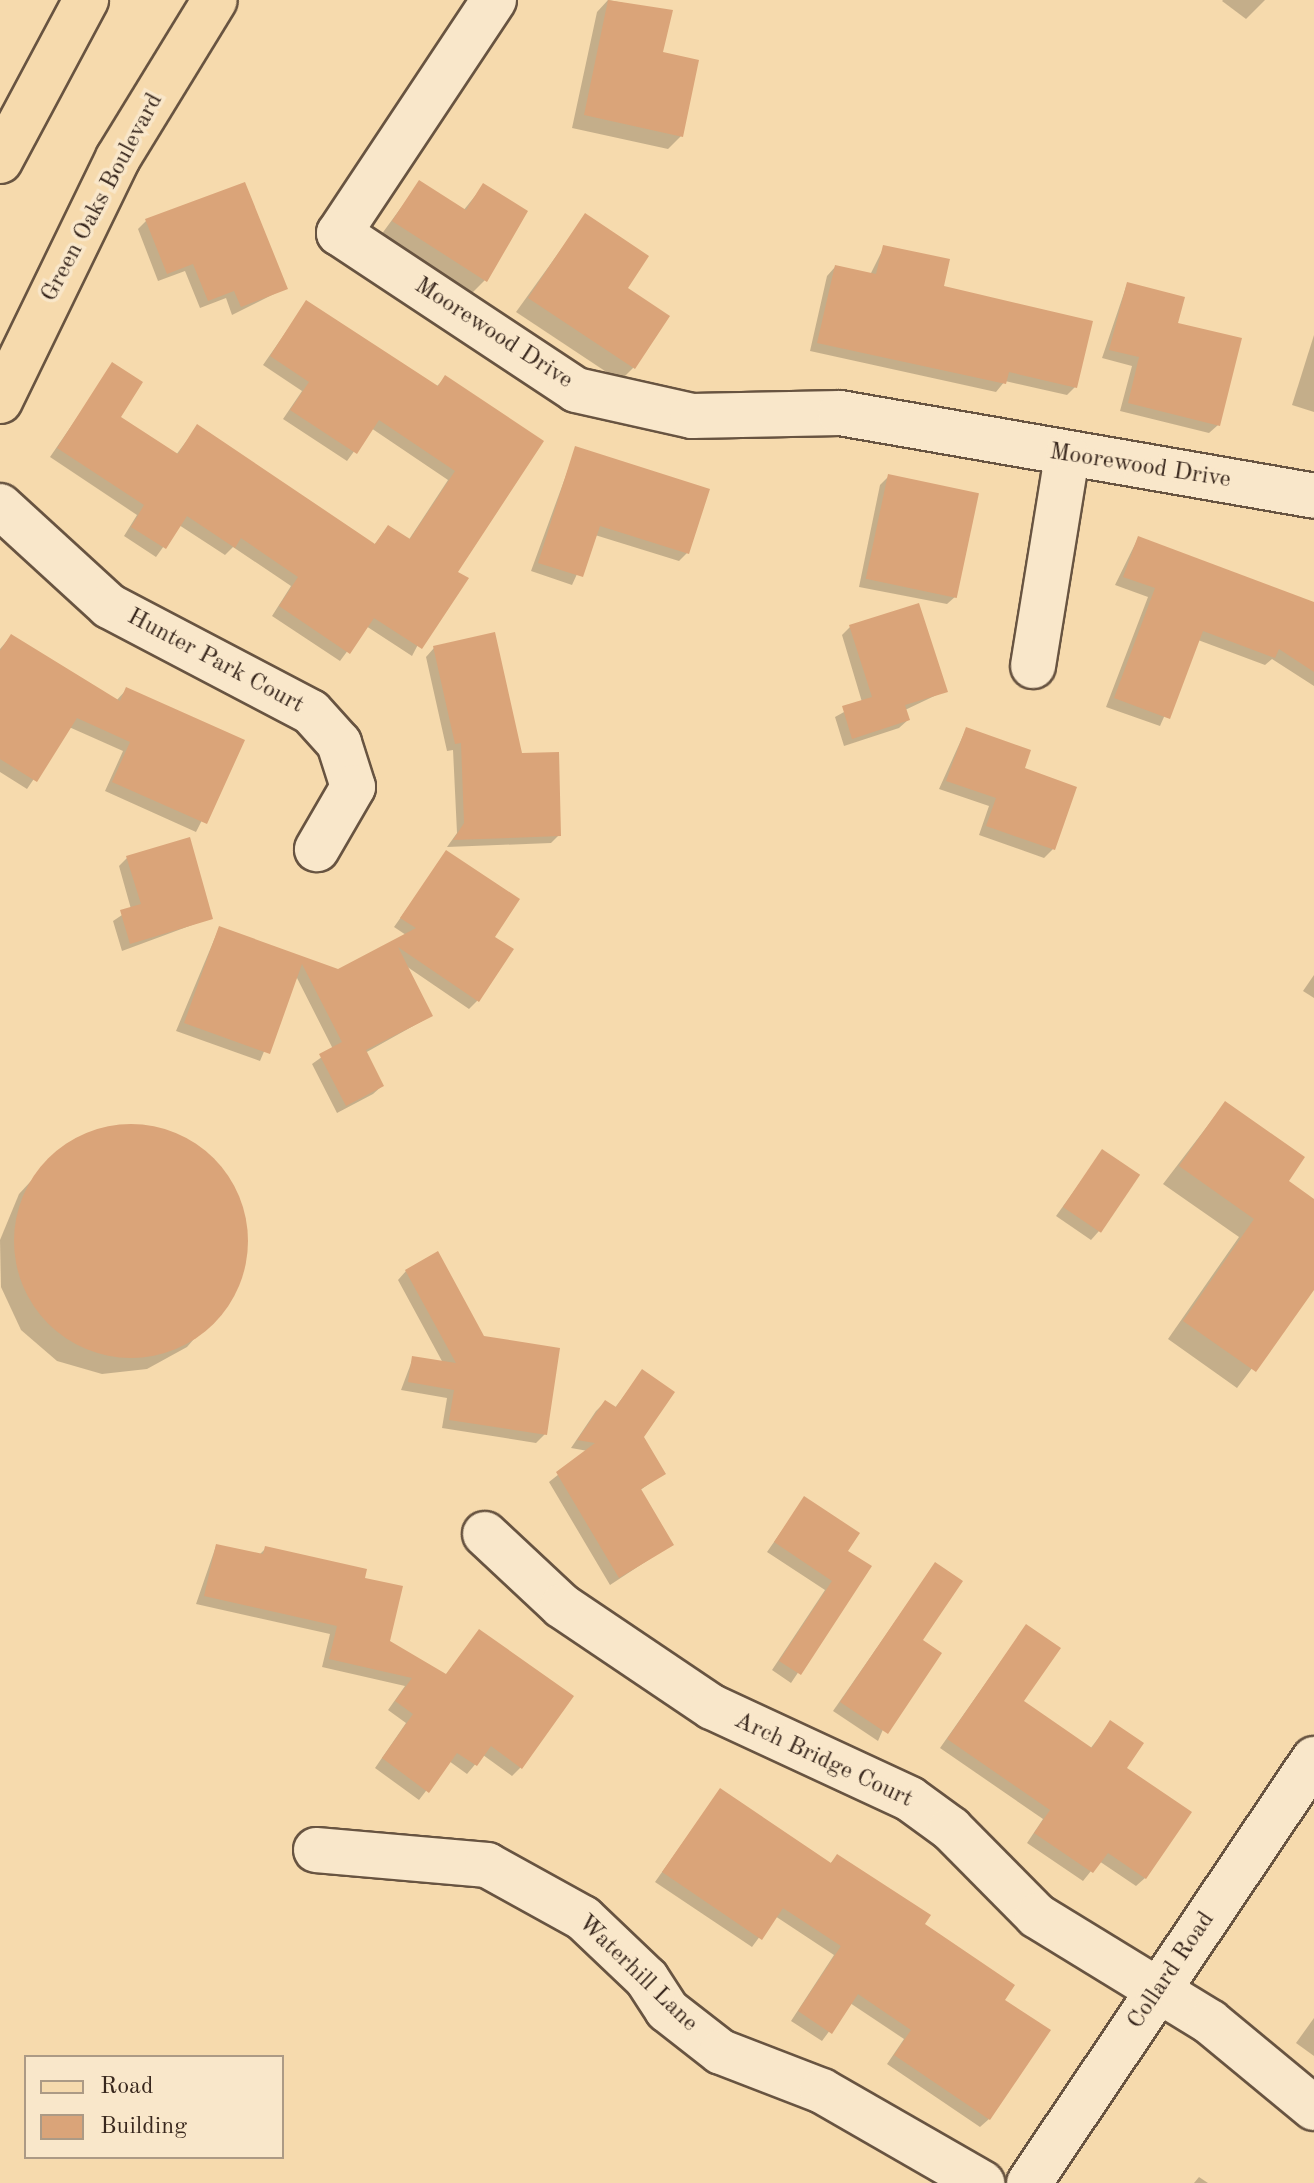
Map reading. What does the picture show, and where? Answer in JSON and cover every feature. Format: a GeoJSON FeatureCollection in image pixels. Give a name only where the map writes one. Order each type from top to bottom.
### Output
{"type":"FeatureCollection","features":[{"type":"Feature","properties":{"kind":"main road"},"geometry":{"type":"LineString","coordinates":[[0,161],[86,0]]}},
{"type":"Feature","properties":{"kind":"main road","name":"Green Oaks Boulevard"},"geometry":{"type":"LineString","coordinates":[[0,401],[118,158],[215,0]]}},
{"type":"Feature","properties":{"kind":"street","name":"Moorewood Drive"},"geometry":{"type":"LineString","coordinates":[[494,0],[339,233],[576,390],[692,416],[840,413],[1067,456],[1314,496]]}},
{"type":"Feature","properties":{"kind":"street"},"geometry":{"type":"LineString","coordinates":[[1033,666],[1067,456]]}},
{"type":"Feature","properties":{"kind":"street","name":"Hunter Park Court"},"geometry":{"type":"LineString","coordinates":[[0,506],[109,606],[321,722],[339,743],[353,787],[317,849]]}},
{"type":"Feature","properties":{"kind":"street","name":"Arch Bridge Court"},"geometry":{"type":"LineString","coordinates":[[485,1534],[618,1647],[712,1707],[910,1799],[951,1829],[1037,1916],[1210,2022],[1314,2108]]}},
{"type":"Feature","properties":{"kind":"street","name":"Collard Road"},"geometry":{"type":"LineString","coordinates":[[1029,2183],[1314,1759]]}},
{"type":"Feature","properties":{"kind":"street","name":"Waterhill Lane"},"geometry":{"type":"LineString","coordinates":[[316,1850],[487,1865],[583,1918],[647,1979],[667,2010],[721,2052],[822,2091],[982,2183]]}},
{"type":"Feature","properties":{"kind":"building"},"geometry":{"type":"Polygon","coordinates":[[[608,0],[673,10],[663,52],[699,60],[683,137],[584,115],[608,0]]]}},
{"type":"Feature","properties":{"kind":"building"},"geometry":{"type":"Polygon","coordinates":[[[419,180],[466,210],[483,183],[528,211],[487,282],[392,221],[419,180]]]}},
{"type":"Feature","properties":{"kind":"building"},"geometry":{"type":"Polygon","coordinates":[[[245,182],[288,289],[241,307],[234,291],[208,301],[193,264],[167,274],[145,219],[245,182]]]}},
{"type":"Feature","properties":{"kind":"building"},"geometry":{"type":"Polygon","coordinates":[[[585,213],[649,256],[628,288],[670,316],[635,369],[528,298],[585,213]]]}},
{"type":"Feature","properties":{"kind":"building"},"geometry":{"type":"Polygon","coordinates":[[[883,245],[950,259],[944,286],[1093,321],[1077,388],[1009,372],[1006,384],[817,343],[835,265],[876,274],[883,245]]]}},
{"type":"Feature","properties":{"kind":"building"},"geometry":{"type":"Polygon","coordinates":[[[1127,282],[1185,297],[1178,323],[1242,338],[1220,426],[1128,403],[1139,357],[1109,350],[1127,282]]]}},
{"type":"Feature","properties":{"kind":"building"},"geometry":{"type":"Polygon","coordinates":[[[306,300],[438,386],[445,375],[544,441],[458,572],[469,578],[422,649],[374,618],[350,654],[279,606],[298,577],[241,538],[235,548],[187,516],[166,549],[131,527],[144,505],[57,448],[112,362],[143,382],[121,417],[178,454],[197,424],[375,544],[388,525],[410,539],[455,471],[379,420],[357,454],[290,410],[309,382],[270,356],[306,300]]]}},
{"type":"Feature","properties":{"kind":"building"},"geometry":{"type":"Polygon","coordinates":[[[575,446],[710,489],[689,554],[600,526],[583,577],[538,563],[575,446]]]}},
{"type":"Feature","properties":{"kind":"building"},"geometry":{"type":"Polygon","coordinates":[[[888,474],[979,493],[957,598],[866,579],[888,474]]]}},
{"type":"Feature","properties":{"kind":"building"},"geometry":{"type":"Polygon","coordinates":[[[1138,536],[1314,602],[1314,672],[1279,649],[1275,658],[1203,631],[1170,719],[1114,698],[1155,588],[1123,577],[1138,536]]]}},
{"type":"Feature","properties":{"kind":"building"},"geometry":{"type":"Polygon","coordinates":[[[919,603],[948,692],[905,705],[910,720],[852,739],[842,706],[872,697],[849,625],[919,603]]]}},
{"type":"Feature","properties":{"kind":"building"},"geometry":{"type":"Polygon","coordinates":[[[495,632],[522,753],[559,752],[561,836],[453,840],[464,823],[461,743],[455,744],[433,646],[495,632]]]}},
{"type":"Feature","properties":{"kind":"building"},"geometry":{"type":"Polygon","coordinates":[[[11,634],[120,701],[126,687],[245,740],[207,824],[112,782],[130,742],[77,718],[37,782],[0,759],[0,651],[11,634]]]}},
{"type":"Feature","properties":{"kind":"building"},"geometry":{"type":"Polygon","coordinates":[[[966,727],[1031,750],[1025,768],[1077,787],[1055,850],[986,826],[996,798],[946,781],[966,727]]]}},
{"type":"Feature","properties":{"kind":"building"},"geometry":{"type":"Polygon","coordinates":[[[190,837],[213,919],[130,944],[120,910],[141,904],[126,856],[190,837]]]}},
{"type":"Feature","properties":{"kind":"building"},"geometry":{"type":"Polygon","coordinates":[[[446,850],[520,899],[495,937],[514,949],[479,1002],[398,947],[433,1016],[366,1050],[384,1086],[346,1106],[319,1054],[342,1042],[302,964],[270,1054],[184,1023],[219,926],[338,969],[416,928],[400,918],[446,850]]]}},
{"type":"Feature","properties":{"kind":"building"},"geometry":{"type":"Polygon","coordinates":[[[1225,1101],[1305,1157],[1289,1181],[1314,1199],[1314,1290],[1256,1372],[1183,1321],[1254,1219],[1179,1166],[1225,1101]]]}},
{"type":"Feature","properties":{"kind":"building"},"geometry":{"type":"Polygon","coordinates":[[[131,1124],[176,1133],[214,1158],[239,1196],[248,1241],[239,1286],[214,1324],[176,1349],[131,1358],[86,1349],[48,1324],[23,1286],[14,1241],[23,1196],[48,1158],[86,1133],[131,1124]]]}},
{"type":"Feature","properties":{"kind":"building"},"geometry":{"type":"Polygon","coordinates":[[[1102,1149],[1140,1175],[1101,1233],[1063,1207],[1102,1149]]]}},
{"type":"Feature","properties":{"kind":"building"},"geometry":{"type":"Polygon","coordinates":[[[438,1251],[484,1336],[560,1348],[547,1435],[449,1420],[454,1390],[408,1382],[412,1356],[456,1363],[405,1270],[438,1251]]]}},
{"type":"Feature","properties":{"kind":"building"},"geometry":{"type":"Polygon","coordinates":[[[642,1369],[675,1392],[644,1437],[666,1474],[641,1489],[674,1545],[619,1578],[556,1472],[595,1443],[577,1440],[605,1400],[616,1407],[642,1369]]]}},
{"type":"Feature","properties":{"kind":"building"},"geometry":{"type":"Polygon","coordinates":[[[804,1496],[860,1533],[848,1551],[872,1566],[801,1675],[779,1661],[832,1581],[774,1542],[804,1496]]]}},
{"type":"Feature","properties":{"kind":"building"},"geometry":{"type":"Polygon","coordinates":[[[216,1544],[263,1554],[265,1546],[367,1569],[365,1578],[403,1586],[390,1641],[446,1674],[479,1629],[574,1696],[522,1769],[491,1746],[477,1766],[457,1753],[429,1793],[382,1758],[413,1714],[395,1701],[412,1678],[329,1659],[337,1626],[204,1596],[216,1544]]]}},
{"type":"Feature","properties":{"kind":"building"},"geometry":{"type":"Polygon","coordinates":[[[935,1562],[963,1581],[923,1640],[942,1653],[888,1734],[840,1702],[935,1562]]]}},
{"type":"Feature","properties":{"kind":"building"},"geometry":{"type":"Polygon","coordinates":[[[1026,1624],[1061,1648],[1024,1701],[1092,1748],[1110,1720],[1144,1743],[1127,1768],[1192,1812],[1146,1879],[1108,1853],[1093,1873],[1034,1833],[1050,1810],[947,1739],[1026,1624]]]}},
{"type":"Feature","properties":{"kind":"building"},"geometry":{"type":"Polygon","coordinates":[[[720,1788],[831,1863],[837,1854],[931,1915],[925,1924],[1015,1985],[1005,2000],[1051,2030],[990,2120],[894,2055],[911,2030],[858,1994],[832,2034],[798,2011],[841,1946],[783,1908],[762,1940],[662,1872],[720,1788]]]}}]}
